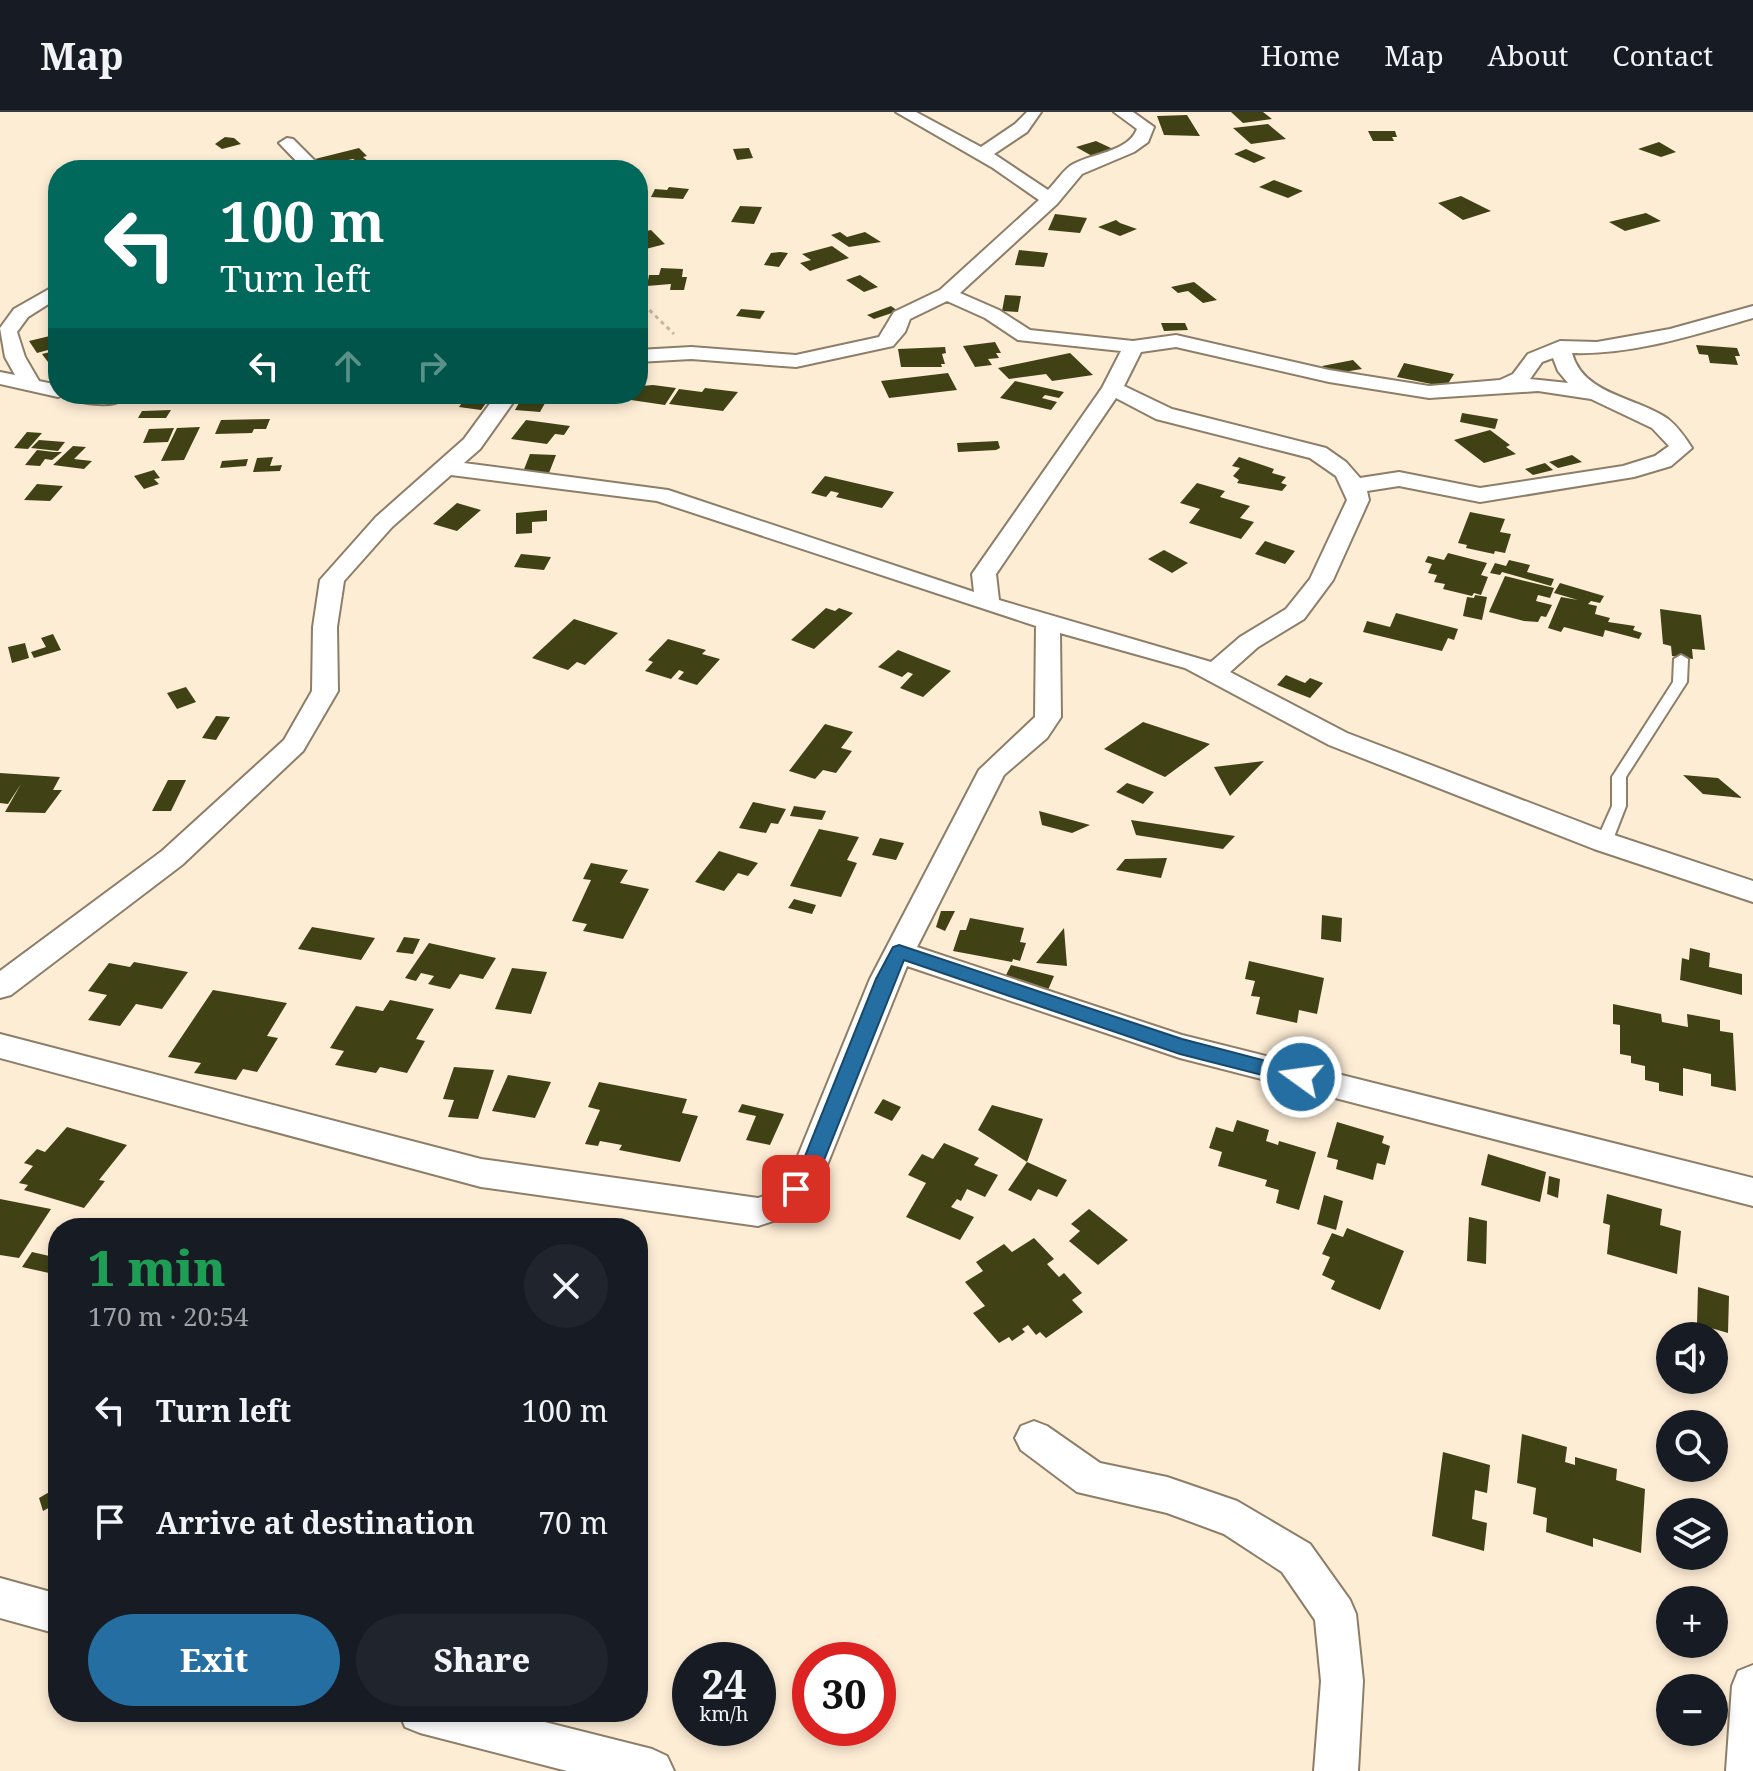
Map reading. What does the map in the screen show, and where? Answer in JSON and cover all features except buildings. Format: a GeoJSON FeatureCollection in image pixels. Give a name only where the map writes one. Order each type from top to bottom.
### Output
{"type":"FeatureCollection","features":[{"type":"Feature","properties":{"kind":"street"},"geometry":{"type":"LineString","coordinates":[[904,112],[984,156],[1051,200]]}},
{"type":"Feature","properties":{"kind":"street"},"geometry":{"type":"LineString","coordinates":[[648,355],[691,353],[796,361],[886,342],[895,332],[901,316],[947,294],[1051,200],[1076,170],[1128,148],[1142,138],[1146,127],[1122,112]]}},
{"type":"Feature","properties":{"kind":"street"},"geometry":{"type":"LineString","coordinates":[[984,156],[990,146],[1021,131],[1034,114]]}},
{"type":"Feature","properties":{"kind":"street"},"geometry":{"type":"LineString","coordinates":[[287,143],[305,160]]}},
{"type":"Feature","properties":{"kind":"street"},"geometry":{"type":"LineString","coordinates":[[947,294],[992,314],[1025,336],[1060,337],[1133,347],[1176,341],[1329,376],[1429,392],[1538,385],[1597,394]]}},
{"type":"Feature","properties":{"kind":"street"},"geometry":{"type":"LineString","coordinates":[[32,386],[15,357],[7,332],[21,313],[48,296]]}},
{"type":"Feature","properties":{"kind":"street"},"geometry":{"type":"LineString","coordinates":[[1505,386],[1520,378],[1535,358],[1560,347],[1612,346],[1672,335],[1753,312]]}},
{"type":"Feature","properties":{"kind":"street"},"geometry":{"type":"LineString","coordinates":[[987,604],[984,574],[1112,388],[1133,347]]}},
{"type":"Feature","properties":{"kind":"street"},"geometry":{"type":"LineString","coordinates":[[1355,486],[1399,479],[1480,495],[1626,472],[1663,461],[1681,448],[1675,433],[1597,394],[1568,370],[1560,347]]}},
{"type":"Feature","properties":{"kind":"street"},"geometry":{"type":"LineString","coordinates":[[0,378],[48,389]]}},
{"type":"Feature","properties":{"kind":"street"},"geometry":{"type":"LineString","coordinates":[[1112,388],[1164,414],[1318,453],[1335,462],[1355,486],[1358,500],[1321,580],[1295,614],[1249,642],[1213,673]]}},
{"type":"Feature","properties":{"kind":"street"},"geometry":{"type":"LineString","coordinates":[[0,987],[172,858],[294,745],[325,691],[325,627],[332,580],[384,522],[472,444],[501,404]]}},
{"type":"Feature","properties":{"kind":"street"},"geometry":{"type":"LineString","coordinates":[[443,467],[660,495],[987,604],[1194,663],[1338,739],[1604,842],[1753,892]]}},
{"type":"Feature","properties":{"kind":"street"},"geometry":{"type":"LineString","coordinates":[[0,1046],[481,1173],[758,1212],[785,1203],[807,1175],[885,979],[993,770],[1008,753],[1042,731],[1048,717],[1048,623]]}},
{"type":"Feature","properties":{"kind":"street"},"geometry":{"type":"LineString","coordinates":[[899,952],[1180,1046],[1753,1193]]}},
{"type":"Feature","properties":{"kind":"street"},"geometry":{"type":"LineString","coordinates":[[1034,1438],[1091,1479],[1167,1495],[1237,1520],[1296,1558],[1335,1614],[1342,1681],[1336,1771]]}},
{"type":"Feature","properties":{"kind":"street"},"geometry":{"type":"LineString","coordinates":[[0,1598],[48,1611]]}},
{"type":"Feature","properties":{"kind":"street"},"geometry":{"type":"LineString","coordinates":[[1748,1771],[1753,1686]]}},
{"type":"Feature","properties":{"kind":"street"},"geometry":{"type":"LineString","coordinates":[[459,1722],[652,1771]]}},
{"type":"Feature","properties":{"kind":"lane"},"geometry":{"type":"LineString","coordinates":[[1604,842],[1619,806],[1619,777],[1680,682],[1681,659]]}},
{"type":"Feature","properties":{"kind":"path"},"geometry":{"type":"LineString","coordinates":[[648,309],[691,353]]}},
{"type":"Feature","properties":{"kind":"route"},"geometry":{"type":"LineString","coordinates":[[796,1189],[807,1175],[885,979],[899,952],[946,965],[1180,1046],[1301,1077]]}}]}
